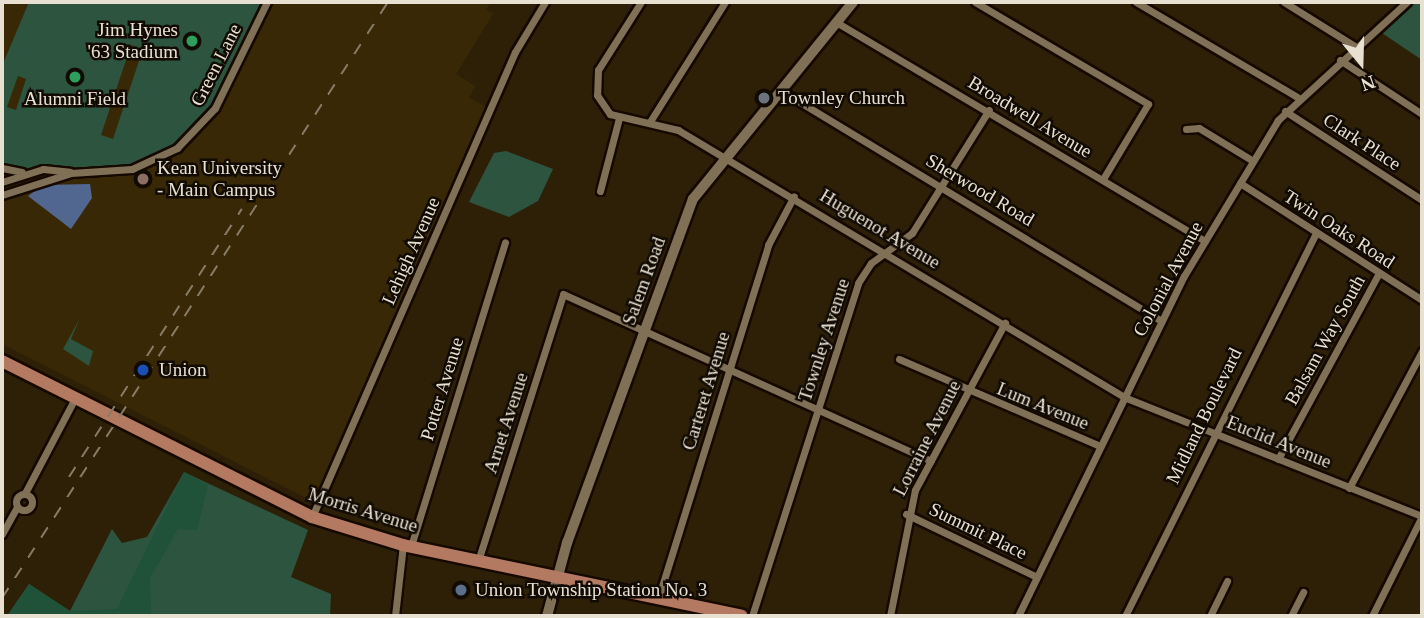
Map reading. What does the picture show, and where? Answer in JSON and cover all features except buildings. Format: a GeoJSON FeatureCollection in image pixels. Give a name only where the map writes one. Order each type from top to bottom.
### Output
{"type":"FeatureCollection","features":[{"type":"Feature","properties":{"kind":"main road","name":"Morris Avenue"},"geometry":{"type":"LineString","coordinates":[[2,361],[74,400],[312,517],[407,545],[657,599],[703,612],[742,616]]}},
{"type":"Feature","properties":{"kind":"street","name":"Green Lane"},"geometry":{"type":"LineString","coordinates":[[2,182],[26,173],[71,173],[142,166],[192,135],[215,108],[267,2]]}},
{"type":"Feature","properties":{"kind":"street","name":"Lehigh Avenue"},"geometry":{"type":"LineString","coordinates":[[312,517],[515,52],[545,2]]}},
{"type":"Feature","properties":{"kind":"street","name":"Huguenot Avenue"},"geometry":{"type":"LineString","coordinates":[[641,2],[598,70],[597,95],[610,114],[618,118],[651,120],[794,195],[1124,397]]}},
{"type":"Feature","properties":{"kind":"street"},"geometry":{"type":"LineString","coordinates":[[651,120],[725,2]]}},
{"type":"Feature","properties":{"kind":"street","name":"Salem Road"},"geometry":{"type":"LineString","coordinates":[[547,616],[555,577],[693,199],[853,2]]}},
{"type":"Feature","properties":{"kind":"street"},"geometry":{"type":"LineString","coordinates":[[975,2],[1148,104],[1102,179]]}},
{"type":"Feature","properties":{"kind":"street"},"geometry":{"type":"LineString","coordinates":[[1136,2],[1297,97]]}},
{"type":"Feature","properties":{"kind":"street"},"geometry":{"type":"LineString","coordinates":[[1284,2],[1356,47]]}},
{"type":"Feature","properties":{"kind":"street","name":"Colonial Avenue"},"geometry":{"type":"LineString","coordinates":[[1018,616],[1162,321],[1205,241],[1253,161],[1297,97],[1404,3]]}},
{"type":"Feature","properties":{"kind":"street","name":"Broadwell Avenue"},"geometry":{"type":"LineString","coordinates":[[836,22],[989,110],[1205,241]]}},
{"type":"Feature","properties":{"kind":"street"},"geometry":{"type":"LineString","coordinates":[[1340,60],[1422,114]]}},
{"type":"Feature","properties":{"kind":"street","name":"Sherwood Road"},"geometry":{"type":"LineString","coordinates":[[780,90],[943,186],[1162,321]]}},
{"type":"Feature","properties":{"kind":"street","name":"Townley Avenue"},"geometry":{"type":"LineString","coordinates":[[752,616],[858,283],[888,252],[912,233],[989,110]]}},
{"type":"Feature","properties":{"kind":"street","name":"Clark Place"},"geometry":{"type":"LineString","coordinates":[[1285,111],[1422,200]]}},
{"type":"Feature","properties":{"kind":"street"},"geometry":{"type":"LineString","coordinates":[[600,191],[618,118]]}},
{"type":"Feature","properties":{"kind":"street"},"geometry":{"type":"LineString","coordinates":[[1186,129],[1199,128],[1253,161]]}},
{"type":"Feature","properties":{"kind":"street"},"geometry":{"type":"LineString","coordinates":[[2,168],[26,173]]}},
{"type":"Feature","properties":{"kind":"street","name":"Green Lane"},"geometry":{"type":"LineString","coordinates":[[2,194],[71,173]]}},
{"type":"Feature","properties":{"kind":"street","name":"Twin Oaks Road"},"geometry":{"type":"LineString","coordinates":[[1240,183],[1422,300]]}},
{"type":"Feature","properties":{"kind":"street","name":"Carteret Avenue"},"geometry":{"type":"LineString","coordinates":[[657,599],[768,245],[794,195]]}},
{"type":"Feature","properties":{"kind":"street","name":"Midland Boulevard"},"geometry":{"type":"LineString","coordinates":[[1125,616],[1212,432],[1315,233]]}},
{"type":"Feature","properties":{"kind":"street","name":"Potter Avenue"},"geometry":{"type":"LineString","coordinates":[[395,616],[407,545],[505,242]]}},
{"type":"Feature","properties":{"kind":"street","name":"Balsam Way South"},"geometry":{"type":"LineString","coordinates":[[1278,459],[1379,273]]}},
{"type":"Feature","properties":{"kind":"street","name":"Arnet Avenue"},"geometry":{"type":"LineString","coordinates":[[478,561],[564,294],[645,330]]}},
{"type":"Feature","properties":{"kind":"street","name":"Lorraine Avenue"},"geometry":{"type":"LineString","coordinates":[[890,616],[906,514],[1004,323]]}},
{"type":"Feature","properties":{"kind":"street"},"geometry":{"type":"LineString","coordinates":[[645,330],[931,461]]}},
{"type":"Feature","properties":{"kind":"street"},"geometry":{"type":"LineString","coordinates":[[1349,488],[1422,351]]}},
{"type":"Feature","properties":{"kind":"street","name":"Lum Avenue"},"geometry":{"type":"LineString","coordinates":[[899,359],[968,393],[1100,446]]}},
{"type":"Feature","properties":{"kind":"street","name":"Euclid Avenue"},"geometry":{"type":"LineString","coordinates":[[1124,397],[1422,516]]}},
{"type":"Feature","properties":{"kind":"street"},"geometry":{"type":"LineString","coordinates":[[2,534],[17,507],[16,499],[25,494],[74,400]]}},
{"type":"Feature","properties":{"kind":"street"},"geometry":{"type":"LineString","coordinates":[[17,507],[31,506],[25,494]]}},
{"type":"Feature","properties":{"kind":"street","name":"Summit Place"},"geometry":{"type":"LineString","coordinates":[[906,514],[1037,577]]}},
{"type":"Feature","properties":{"kind":"street"},"geometry":{"type":"LineString","coordinates":[[1373,616],[1422,516]]}},
{"type":"Feature","properties":{"kind":"street"},"geometry":{"type":"LineString","coordinates":[[1210,616],[1227,581]]}},
{"type":"Feature","properties":{"kind":"street"},"geometry":{"type":"LineString","coordinates":[[1291,616],[1303,592]]}},
{"type":"Feature","properties":{"kind":"shaded area"},"geometry":{"type":"Polygon","coordinates":[[[2,2],[491,2],[486,10],[493,14],[456,74],[475,86],[469,98],[492,109],[318,504],[2,344],[2,2]]]}},
{"type":"Feature","properties":{"kind":"green space"},"geometry":{"type":"Polygon","coordinates":[[[29,2],[268,2],[215,108],[187,140],[132,169],[26,173],[2,168],[2,66],[29,2]],[[131,45],[101,135],[113,139],[143,49],[131,45]],[[18,76],[7,107],[16,110],[26,79],[18,76]]]}},
{"type":"Feature","properties":{"kind":"green space"},"geometry":{"type":"Polygon","coordinates":[[[1407,2],[1422,2],[1422,60],[1376,29],[1407,2]]]}},
{"type":"Feature","properties":{"kind":"green space"},"geometry":{"type":"Polygon","coordinates":[[[506,151],[553,169],[538,201],[509,217],[469,202],[494,153],[506,151]]]}},
{"type":"Feature","properties":{"kind":"green space"},"geometry":{"type":"Polygon","coordinates":[[[80,318],[71,339],[93,351],[89,366],[63,349],[80,318]]]}},
{"type":"Feature","properties":{"kind":"green space"},"geometry":{"type":"Polygon","coordinates":[[[184,472],[308,530],[291,577],[331,594],[330,616],[7,616],[29,584],[70,611],[112,529],[122,543],[147,537],[184,472]]]}},
{"type":"Feature","properties":{"kind":"green space"},"geometry":{"type":"Polygon","coordinates":[[[184,472],[208,485],[197,530],[178,529],[150,578],[151,616],[7,616],[29,584],[70,611],[117,609],[184,472]]]}},
{"type":"Feature","properties":{"kind":"water"},"geometry":{"type":"Polygon","coordinates":[[[90,184],[92,198],[71,229],[28,196],[43,185],[90,184]]]}},
{"type":"Feature","properties":{"kind":"railway"},"geometry":{"type":"LineString","coordinates":[[2,598],[388,2]]}},
{"type":"Feature","properties":{"kind":"railway"},"geometry":{"type":"LineString","coordinates":[[69,477],[242,209]]}},
{"type":"Feature","properties":{"kind":"place","name":"Jim Hynes '63 Stadium"},"geometry":{"type":"Point","coordinates":[192,41]}},
{"type":"Feature","properties":{"kind":"place","name":"Alumni Field"},"geometry":{"type":"Point","coordinates":[75,77]}},
{"type":"Feature","properties":{"kind":"place","name":"Townley Church"},"geometry":{"type":"Point","coordinates":[764,98]}},
{"type":"Feature","properties":{"kind":"place","name":"Kean University - Main Campus"},"geometry":{"type":"Point","coordinates":[143,179]}},
{"type":"Feature","properties":{"kind":"place","name":"Union"},"geometry":{"type":"Point","coordinates":[143,370]}},
{"type":"Feature","properties":{"kind":"place","name":"Union Township Station No. 3"},"geometry":{"type":"Point","coordinates":[461,590]}}]}
